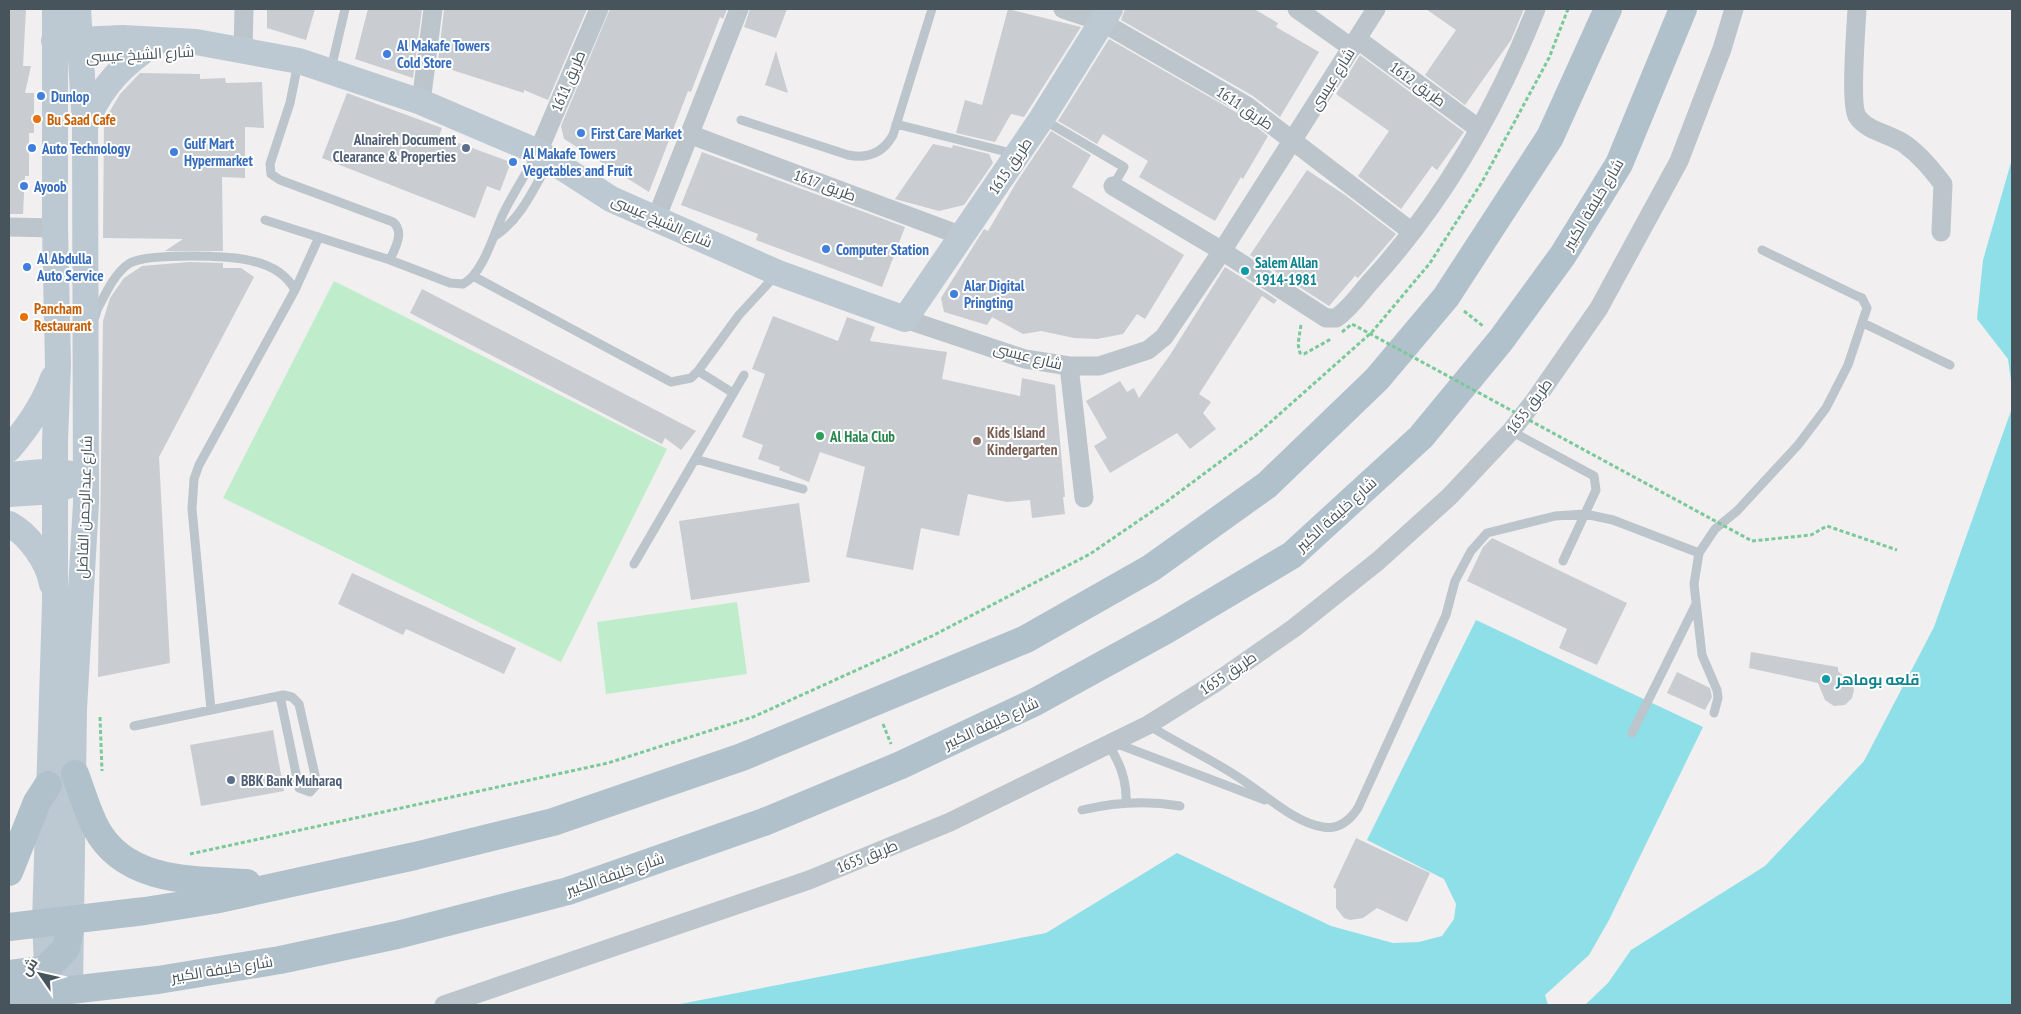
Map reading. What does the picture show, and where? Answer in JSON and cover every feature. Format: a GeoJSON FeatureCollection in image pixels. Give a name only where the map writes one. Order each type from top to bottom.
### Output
{"type":"FeatureCollection","features":[{"type":"Feature","properties":{"kind":"main road"},"geometry":{"type":"LineString","coordinates":[[9,927],[204,902],[414,856],[553,822],[742,757],[1026,639],[1152,568],[1267,485],[1377,380],[1446,297],[1550,137],[1608,9]]}},
{"type":"Feature","properties":{"kind":"main road","name":"شارع خليفة الكبير"},"geometry":{"type":"LineString","coordinates":[[9,997],[158,980],[280,960],[397,935],[568,891],[764,822],[900,765],[1035,702],[1166,630],[1292,555],[1421,437],[1501,340],[1563,255],[1619,164],[1683,9]]}},
{"type":"Feature","properties":{"kind":"main road"},"geometry":{"type":"LineString","coordinates":[[75,774],[96,829],[112,849],[134,866],[187,880],[286,885]]}},
{"type":"Feature","properties":{"kind":"main road"},"geometry":{"type":"LineString","coordinates":[[9,872],[37,802],[48,785]]}},
{"type":"Feature","properties":{"kind":"main road"},"geometry":{"type":"LineString","coordinates":[[9,974],[57,992],[72,920]]}},
{"type":"Feature","properties":{"kind":"main road"},"geometry":{"type":"LineString","coordinates":[[111,1005],[137,988],[158,980]]}},
{"type":"Feature","properties":{"kind":"street","name":"شارع عبدالرحمن الفاضل"},"geometry":{"type":"LineString","coordinates":[[55,9],[55,228],[58,365],[68,475],[86,503],[74,709],[75,774],[72,920]]}},
{"type":"Feature","properties":{"kind":"street","name":"شارع عبدالرحمن الفاضل"},"geometry":{"type":"LineString","coordinates":[[57,992],[45,922],[55,603],[68,475],[86,359],[85,127],[78,9]]}},
{"type":"Feature","properties":{"kind":"street"},"geometry":{"type":"LineString","coordinates":[[234,50],[244,9]]}},
{"type":"Feature","properties":{"kind":"street"},"geometry":{"type":"LineString","coordinates":[[421,102],[433,9]]}},
{"type":"Feature","properties":{"kind":"street","name":"طريق 1611"},"geometry":{"type":"LineString","coordinates":[[544,156],[599,9]]}},
{"type":"Feature","properties":{"kind":"street"},"geometry":{"type":"LineString","coordinates":[[656,219],[739,9]]}},
{"type":"Feature","properties":{"kind":"street","name":"طريق 1611"},"geometry":{"type":"LineString","coordinates":[[1063,9],[1106,15],[1247,106],[1412,232]]}},
{"type":"Feature","properties":{"kind":"street","name":"طريق 1612"},"geometry":{"type":"LineString","coordinates":[[1297,9],[1354,44],[1479,129]]}},
{"type":"Feature","properties":{"kind":"street","name":"شارع عيسى"},"geometry":{"type":"LineString","coordinates":[[905,319],[1025,359],[1069,366],[1099,366],[1148,350],[1164,338],[1293,141],[1376,9]]}},
{"type":"Feature","properties":{"kind":"street"},"geometry":{"type":"LineString","coordinates":[[1113,186],[1222,251],[1326,318],[1331,319],[1340,315],[1395,256],[1443,190],[1503,88],[1536,9]]}},
{"type":"Feature","properties":{"kind":"street","name":"طريق 1655"},"geometry":{"type":"LineString","coordinates":[[444,1005],[809,880],[950,822],[1148,726],[1215,683],[1294,628],[1378,561],[1450,496],[1512,431],[1599,308],[1679,161],[1722,50],[1734,9]]}},
{"type":"Feature","properties":{"kind":"street"},"geometry":{"type":"LineString","coordinates":[[1857,9],[1854,99],[1856,115],[1870,127],[1888,134],[1906,146],[1927,164],[1943,184],[1941,232]]}},
{"type":"Feature","properties":{"kind":"street","name":"طريق 1615"},"geometry":{"type":"LineString","coordinates":[[905,319],[1018,155],[1106,15]]}},
{"type":"Feature","properties":{"kind":"street","name":"شارع الشيخ عيسى"},"geometry":{"type":"LineString","coordinates":[[54,51],[153,39],[196,42],[299,61],[421,102],[544,156],[611,199],[778,273],[905,319]]}},
{"type":"Feature","properties":{"kind":"street","name":"شارع الشيخ عيسى"},"geometry":{"type":"LineString","coordinates":[[81,49],[141,54],[234,50]]}},
{"type":"Feature","properties":{"kind":"street"},"geometry":{"type":"LineString","coordinates":[[85,127],[90,112],[106,85],[116,73],[141,54]]}},
{"type":"Feature","properties":{"kind":"street","name":"طريق 1617"},"geometry":{"type":"LineString","coordinates":[[689,134],[962,236]]}},
{"type":"Feature","properties":{"kind":"street"},"geometry":{"type":"LineString","coordinates":[[9,227],[55,228]]}},
{"type":"Feature","properties":{"kind":"street"},"geometry":{"type":"LineString","coordinates":[[9,449],[21,435],[47,394],[58,365]]}},
{"type":"Feature","properties":{"kind":"street"},"geometry":{"type":"LineString","coordinates":[[1069,366],[1084,498]]}},
{"type":"Feature","properties":{"kind":"street"},"geometry":{"type":"LineString","coordinates":[[9,475],[68,475]]}},
{"type":"Feature","properties":{"kind":"street"},"geometry":{"type":"LineString","coordinates":[[9,494],[68,475]]}},
{"type":"Feature","properties":{"kind":"street"},"geometry":{"type":"LineString","coordinates":[[9,524],[30,541],[42,560],[51,580],[55,603]]}},
{"type":"Feature","properties":{"kind":"lane"},"geometry":{"type":"LineString","coordinates":[[330,72],[345,9]]}},
{"type":"Feature","properties":{"kind":"lane"},"geometry":{"type":"LineString","coordinates":[[741,120],[858,157],[867,157],[883,149],[893,135],[932,9]]}},
{"type":"Feature","properties":{"kind":"lane"},"geometry":{"type":"LineString","coordinates":[[299,61],[290,103],[270,164],[271,174],[280,180],[393,222],[398,227],[399,235],[390,260]]}},
{"type":"Feature","properties":{"kind":"lane"},"geometry":{"type":"LineString","coordinates":[[1042,118],[1124,167],[1113,186]]}},
{"type":"Feature","properties":{"kind":"lane"},"geometry":{"type":"LineString","coordinates":[[896,124],[1018,155]]}},
{"type":"Feature","properties":{"kind":"lane"},"geometry":{"type":"LineString","coordinates":[[265,220],[390,260],[456,284],[463,284],[473,276],[496,236],[505,211],[544,156]]}},
{"type":"Feature","properties":{"kind":"lane"},"geometry":{"type":"LineString","coordinates":[[496,236],[506,229],[516,217],[544,156]]}},
{"type":"Feature","properties":{"kind":"lane"},"geometry":{"type":"LineString","coordinates":[[211,710],[192,509],[194,480],[199,465],[295,290],[319,237]]}},
{"type":"Feature","properties":{"kind":"lane"},"geometry":{"type":"LineString","coordinates":[[1714,713],[1718,698],[1717,690],[1702,655],[1696,603],[1694,574],[1699,553],[1716,529],[1737,511],[1811,430],[1839,385],[1867,308],[1862,298],[1762,250]]}},
{"type":"Feature","properties":{"kind":"lane"},"geometry":{"type":"LineString","coordinates":[[86,359],[97,310],[111,284],[130,263],[142,259],[172,255],[251,260],[282,274],[290,280],[295,290]]}},
{"type":"Feature","properties":{"kind":"lane"},"geometry":{"type":"LineString","coordinates":[[473,276],[662,379],[671,382],[681,382],[691,378],[698,371],[739,315],[778,273]]}},
{"type":"Feature","properties":{"kind":"lane"},"geometry":{"type":"LineString","coordinates":[[1863,323],[1950,365]]}},
{"type":"Feature","properties":{"kind":"lane"},"geometry":{"type":"LineString","coordinates":[[698,371],[734,393]]}},
{"type":"Feature","properties":{"kind":"lane"},"geometry":{"type":"LineString","coordinates":[[634,564],[744,375]]}},
{"type":"Feature","properties":{"kind":"lane"},"geometry":{"type":"LineString","coordinates":[[1512,431],[1594,476],[1597,486],[1563,562]]}},
{"type":"Feature","properties":{"kind":"lane"},"geometry":{"type":"LineString","coordinates":[[695,459],[803,489]]}},
{"type":"Feature","properties":{"kind":"lane"},"geometry":{"type":"LineString","coordinates":[[1112,744],[1270,801],[1322,827],[1330,828],[1347,822],[1358,808],[1446,615],[1455,581],[1476,544],[1494,529],[1555,516],[1585,514],[1613,520],[1699,553]]}},
{"type":"Feature","properties":{"kind":"lane"},"geometry":{"type":"LineString","coordinates":[[1632,734],[1696,603]]}},
{"type":"Feature","properties":{"kind":"lane"},"geometry":{"type":"LineString","coordinates":[[134,726],[280,696],[292,697],[299,704],[316,784],[310,792],[299,788],[280,696]]}},
{"type":"Feature","properties":{"kind":"lane"},"geometry":{"type":"LineString","coordinates":[[1148,726],[1237,776],[1270,801]]}},
{"type":"Feature","properties":{"kind":"lane"},"geometry":{"type":"LineString","coordinates":[[1112,744],[1125,778],[1126,802]]}},
{"type":"Feature","properties":{"kind":"lane"},"geometry":{"type":"LineString","coordinates":[[1082,810],[1126,802],[1162,803],[1180,806]]}},
{"type":"Feature","properties":{"kind":"path"},"geometry":{"type":"LineString","coordinates":[[180,854],[209,850],[608,763],[753,717],[932,636],[1090,554],[1166,502],[1256,436],[1372,332],[1430,263],[1482,182],[1549,58],[1568,9]]}},
{"type":"Feature","properties":{"kind":"path"},"geometry":{"type":"LineString","coordinates":[[1446,297],[1501,340]]}},
{"type":"Feature","properties":{"kind":"path"},"geometry":{"type":"LineString","coordinates":[[1306,305],[1298,344],[1300,353],[1304,354],[1352,324],[1752,541],[1811,535],[1827,526],[1897,550]]}},
{"type":"Feature","properties":{"kind":"path"},"geometry":{"type":"LineString","coordinates":[[873,702],[900,765]]}},
{"type":"Feature","properties":{"kind":"path"},"geometry":{"type":"LineString","coordinates":[[74,709],[100,710],[102,777]]}},
{"type":"Feature","properties":{"kind":"green space"},"geometry":{"type":"Polygon","coordinates":[[[334,281],[667,449],[561,662],[223,498],[334,281]]]}},
{"type":"Feature","properties":{"kind":"green space"},"geometry":{"type":"Polygon","coordinates":[[[737,602],[747,674],[606,694],[597,622],[737,602]]]}},
{"type":"Feature","properties":{"kind":"water"},"geometry":{"type":"Polygon","coordinates":[[[2012,159],[2012,388],[2008,359],[1977,319],[1983,260],[2012,159]]]}},
{"type":"Feature","properties":{"kind":"water"},"geometry":{"type":"Polygon","coordinates":[[[2012,408],[2012,1005],[1585,1005],[1608,983],[1631,950],[1765,866],[1864,761],[1934,627],[2012,408]]]}},
{"type":"Feature","properties":{"kind":"water"},"geometry":{"type":"Polygon","coordinates":[[[1476,620],[1703,727],[1609,920],[1589,955],[1545,995],[1548,1005],[675,1005],[1046,933],[1177,853],[1331,926],[1393,943],[1419,942],[1442,936],[1454,919],[1456,904],[1444,879],[1367,840],[1476,620]]]}},
{"type":"Feature","properties":{"kind":"building"},"geometry":{"type":"Polygon","coordinates":[[[9,9],[26,9],[23,66],[31,66],[25,93],[34,93],[34,133],[29,133],[29,176],[25,176],[23,214],[9,214],[9,9]]]}},
{"type":"Feature","properties":{"kind":"building"},"geometry":{"type":"Polygon","coordinates":[[[267,9],[315,9],[306,40],[267,28],[267,9]]]}},
{"type":"Feature","properties":{"kind":"building"},"geometry":{"type":"Polygon","coordinates":[[[368,9],[422,9],[413,78],[355,59],[368,9]]]}},
{"type":"Feature","properties":{"kind":"building"},"geometry":{"type":"Polygon","coordinates":[[[444,9],[587,9],[548,100],[524,90],[524,93],[452,70],[453,66],[438,62],[444,9]]]}},
{"type":"Feature","properties":{"kind":"building"},"geometry":{"type":"Polygon","coordinates":[[[610,9],[727,9],[723,19],[720,17],[691,92],[688,91],[649,192],[564,139],[561,126],[610,9]]]}},
{"type":"Feature","properties":{"kind":"building"},"geometry":{"type":"Polygon","coordinates":[[[750,9],[787,9],[776,38],[744,27],[750,9]]]}},
{"type":"Feature","properties":{"kind":"building"},"geometry":{"type":"Polygon","coordinates":[[[1008,9],[1081,27],[1024,117],[1011,114],[995,142],[956,133],[965,100],[982,105],[1008,9]]]}},
{"type":"Feature","properties":{"kind":"building"},"geometry":{"type":"Polygon","coordinates":[[[1125,9],[1254,9],[1278,23],[1276,27],[1319,52],[1280,117],[1253,96],[1121,20],[1125,9]]]}},
{"type":"Feature","properties":{"kind":"building"},"geometry":{"type":"Polygon","coordinates":[[[1426,9],[1524,9],[1511,40],[1465,105],[1425,75],[1456,30],[1426,9]]]}},
{"type":"Feature","properties":{"kind":"building"},"geometry":{"type":"Polygon","coordinates":[[[1109,39],[1241,115],[1268,136],[1243,179],[1241,177],[1215,221],[1139,177],[1148,161],[1103,134],[1097,144],[1058,121],[1109,39]]]}},
{"type":"Feature","properties":{"kind":"building"},"geometry":{"type":"Polygon","coordinates":[[[776,51],[788,93],[765,85],[776,51]]]}},
{"type":"Feature","properties":{"kind":"building"},"geometry":{"type":"Polygon","coordinates":[[[1360,55],[1464,132],[1437,170],[1432,166],[1401,209],[1358,176],[1389,131],[1336,94],[1360,55]]]}},
{"type":"Feature","properties":{"kind":"building","name":"Gulf Mart Hypermarket"},"geometry":{"type":"Polygon","coordinates":[[[140,73],[200,74],[200,79],[225,78],[226,83],[262,82],[264,128],[245,127],[245,178],[222,177],[223,251],[165,251],[183,239],[103,238],[104,121],[120,94],[140,73]]]}},
{"type":"Feature","properties":{"kind":"building"},"geometry":{"type":"Polygon","coordinates":[[[347,93],[442,128],[439,136],[511,162],[500,191],[487,186],[475,218],[322,158],[347,93]]]}},
{"type":"Feature","properties":{"kind":"building"},"geometry":{"type":"Polygon","coordinates":[[[1051,131],[1091,155],[1072,187],[1184,255],[1145,319],[1137,314],[1123,334],[1097,339],[1074,338],[1041,331],[1023,334],[992,317],[987,325],[944,312],[941,298],[984,229],[988,231],[1016,183],[1051,131]]]}},
{"type":"Feature","properties":{"kind":"building"},"geometry":{"type":"Polygon","coordinates":[[[933,144],[952,148],[953,145],[989,154],[993,163],[964,205],[939,211],[895,199],[933,144]]]}},
{"type":"Feature","properties":{"kind":"building"},"geometry":{"type":"Polygon","coordinates":[[[702,152],[905,227],[882,287],[756,240],[758,234],[681,205],[702,152]]]}},
{"type":"Feature","properties":{"kind":"building"},"geometry":{"type":"Polygon","coordinates":[[[1307,170],[1345,195],[1396,234],[1358,278],[1355,276],[1329,306],[1250,255],[1307,170]]]}},
{"type":"Feature","properties":{"kind":"building"},"geometry":{"type":"Polygon","coordinates":[[[190,262],[223,263],[223,268],[241,268],[254,277],[159,457],[170,663],[98,677],[103,321],[110,298],[124,278],[142,266],[190,262]]]}},
{"type":"Feature","properties":{"kind":"building"},"geometry":{"type":"Polygon","coordinates":[[[1225,267],[1277,300],[1274,304],[1262,296],[1199,394],[1211,402],[1203,413],[1216,429],[1190,449],[1177,433],[1110,473],[1094,446],[1107,438],[1086,401],[1120,381],[1127,392],[1134,388],[1139,398],[1170,355],[1225,267]]]}},
{"type":"Feature","properties":{"kind":"building"},"geometry":{"type":"Polygon","coordinates":[[[422,289],[696,431],[681,450],[665,438],[662,444],[410,313],[422,289]]]}},
{"type":"Feature","properties":{"kind":"building"},"geometry":{"type":"Polygon","coordinates":[[[773,316],[838,341],[847,317],[875,327],[870,341],[947,352],[942,379],[1020,396],[1022,378],[1055,385],[1065,514],[1032,518],[1030,500],[1007,502],[968,494],[959,536],[921,528],[913,570],[846,557],[865,467],[820,452],[809,482],[779,470],[780,467],[758,459],[763,445],[742,437],[765,374],[752,369],[773,316]]]}},
{"type":"Feature","properties":{"kind":"building"},"geometry":{"type":"Polygon","coordinates":[[[799,503],[810,582],[691,600],[679,521],[799,503]]]}},
{"type":"Feature","properties":{"kind":"building"},"geometry":{"type":"Polygon","coordinates":[[[1492,538],[1627,603],[1597,665],[1559,648],[1567,629],[1467,581],[1483,547],[1492,538]]]}},
{"type":"Feature","properties":{"kind":"building"},"geometry":{"type":"Polygon","coordinates":[[[352,573],[516,648],[504,674],[406,629],[403,635],[338,604],[352,573]]]}},
{"type":"Feature","properties":{"kind":"building","name":"قلعه بوماهر"},"geometry":{"type":"Polygon","coordinates":[[[1751,652],[1838,667],[1838,671],[1852,684],[1854,690],[1852,698],[1845,705],[1834,706],[1825,700],[1818,683],[1749,668],[1751,652]]]}},
{"type":"Feature","properties":{"kind":"building"},"geometry":{"type":"Polygon","coordinates":[[[1677,672],[1710,688],[1712,697],[1705,710],[1667,693],[1677,672]]]}},
{"type":"Feature","properties":{"kind":"building"},"geometry":{"type":"Polygon","coordinates":[[[273,730],[284,791],[201,806],[190,745],[273,730]]]}},
{"type":"Feature","properties":{"kind":"building"},"geometry":{"type":"Polygon","coordinates":[[[1356,838],[1430,873],[1407,922],[1377,908],[1363,918],[1350,920],[1344,918],[1336,908],[1336,889],[1333,887],[1356,838]]]}},
{"type":"Feature","properties":{"kind":"place","name":"Al Makafe Towers Cold Store"},"geometry":{"type":"Point","coordinates":[387,54]}},
{"type":"Feature","properties":{"kind":"place","name":"Dunlop"},"geometry":{"type":"Point","coordinates":[41,96]}},
{"type":"Feature","properties":{"kind":"place","name":"Bu Saad Cafe"},"geometry":{"type":"Point","coordinates":[37,119]}},
{"type":"Feature","properties":{"kind":"place","name":"First Care Market"},"geometry":{"type":"Point","coordinates":[581,133]}},
{"type":"Feature","properties":{"kind":"place","name":"Auto Technology"},"geometry":{"type":"Point","coordinates":[32,148]}},
{"type":"Feature","properties":{"kind":"place","name":"Alnaireh Document Clearance & Properties"},"geometry":{"type":"Point","coordinates":[466,148]}},
{"type":"Feature","properties":{"kind":"place","name":"Gulf Mart Hypermarket"},"geometry":{"type":"Point","coordinates":[174,152]}},
{"type":"Feature","properties":{"kind":"place","name":"Al Makafe Towers Vegetables and Fruit"},"geometry":{"type":"Point","coordinates":[513,162]}},
{"type":"Feature","properties":{"kind":"place","name":"Ayoob"},"geometry":{"type":"Point","coordinates":[24,186]}},
{"type":"Feature","properties":{"kind":"place","name":"Computer Station"},"geometry":{"type":"Point","coordinates":[826,249]}},
{"type":"Feature","properties":{"kind":"place","name":"Al Abdulla Auto Service"},"geometry":{"type":"Point","coordinates":[27,267]}},
{"type":"Feature","properties":{"kind":"place","name":"Salem Allan 1914-1981"},"geometry":{"type":"Point","coordinates":[1245,271]}},
{"type":"Feature","properties":{"kind":"place","name":"Alar Digital Pringting"},"geometry":{"type":"Point","coordinates":[954,294]}},
{"type":"Feature","properties":{"kind":"place","name":"Pancham Restaurant"},"geometry":{"type":"Point","coordinates":[24,317]}},
{"type":"Feature","properties":{"kind":"place","name":"Al Hala Club"},"geometry":{"type":"Point","coordinates":[820,436]}},
{"type":"Feature","properties":{"kind":"place","name":"Kids Island Kindergarten"},"geometry":{"type":"Point","coordinates":[977,441]}},
{"type":"Feature","properties":{"kind":"place","name":"قلعه بوماهر"},"geometry":{"type":"Point","coordinates":[1826,679]}},
{"type":"Feature","properties":{"kind":"place","name":"BBK Bank Muharaq"},"geometry":{"type":"Point","coordinates":[231,780]}}]}
